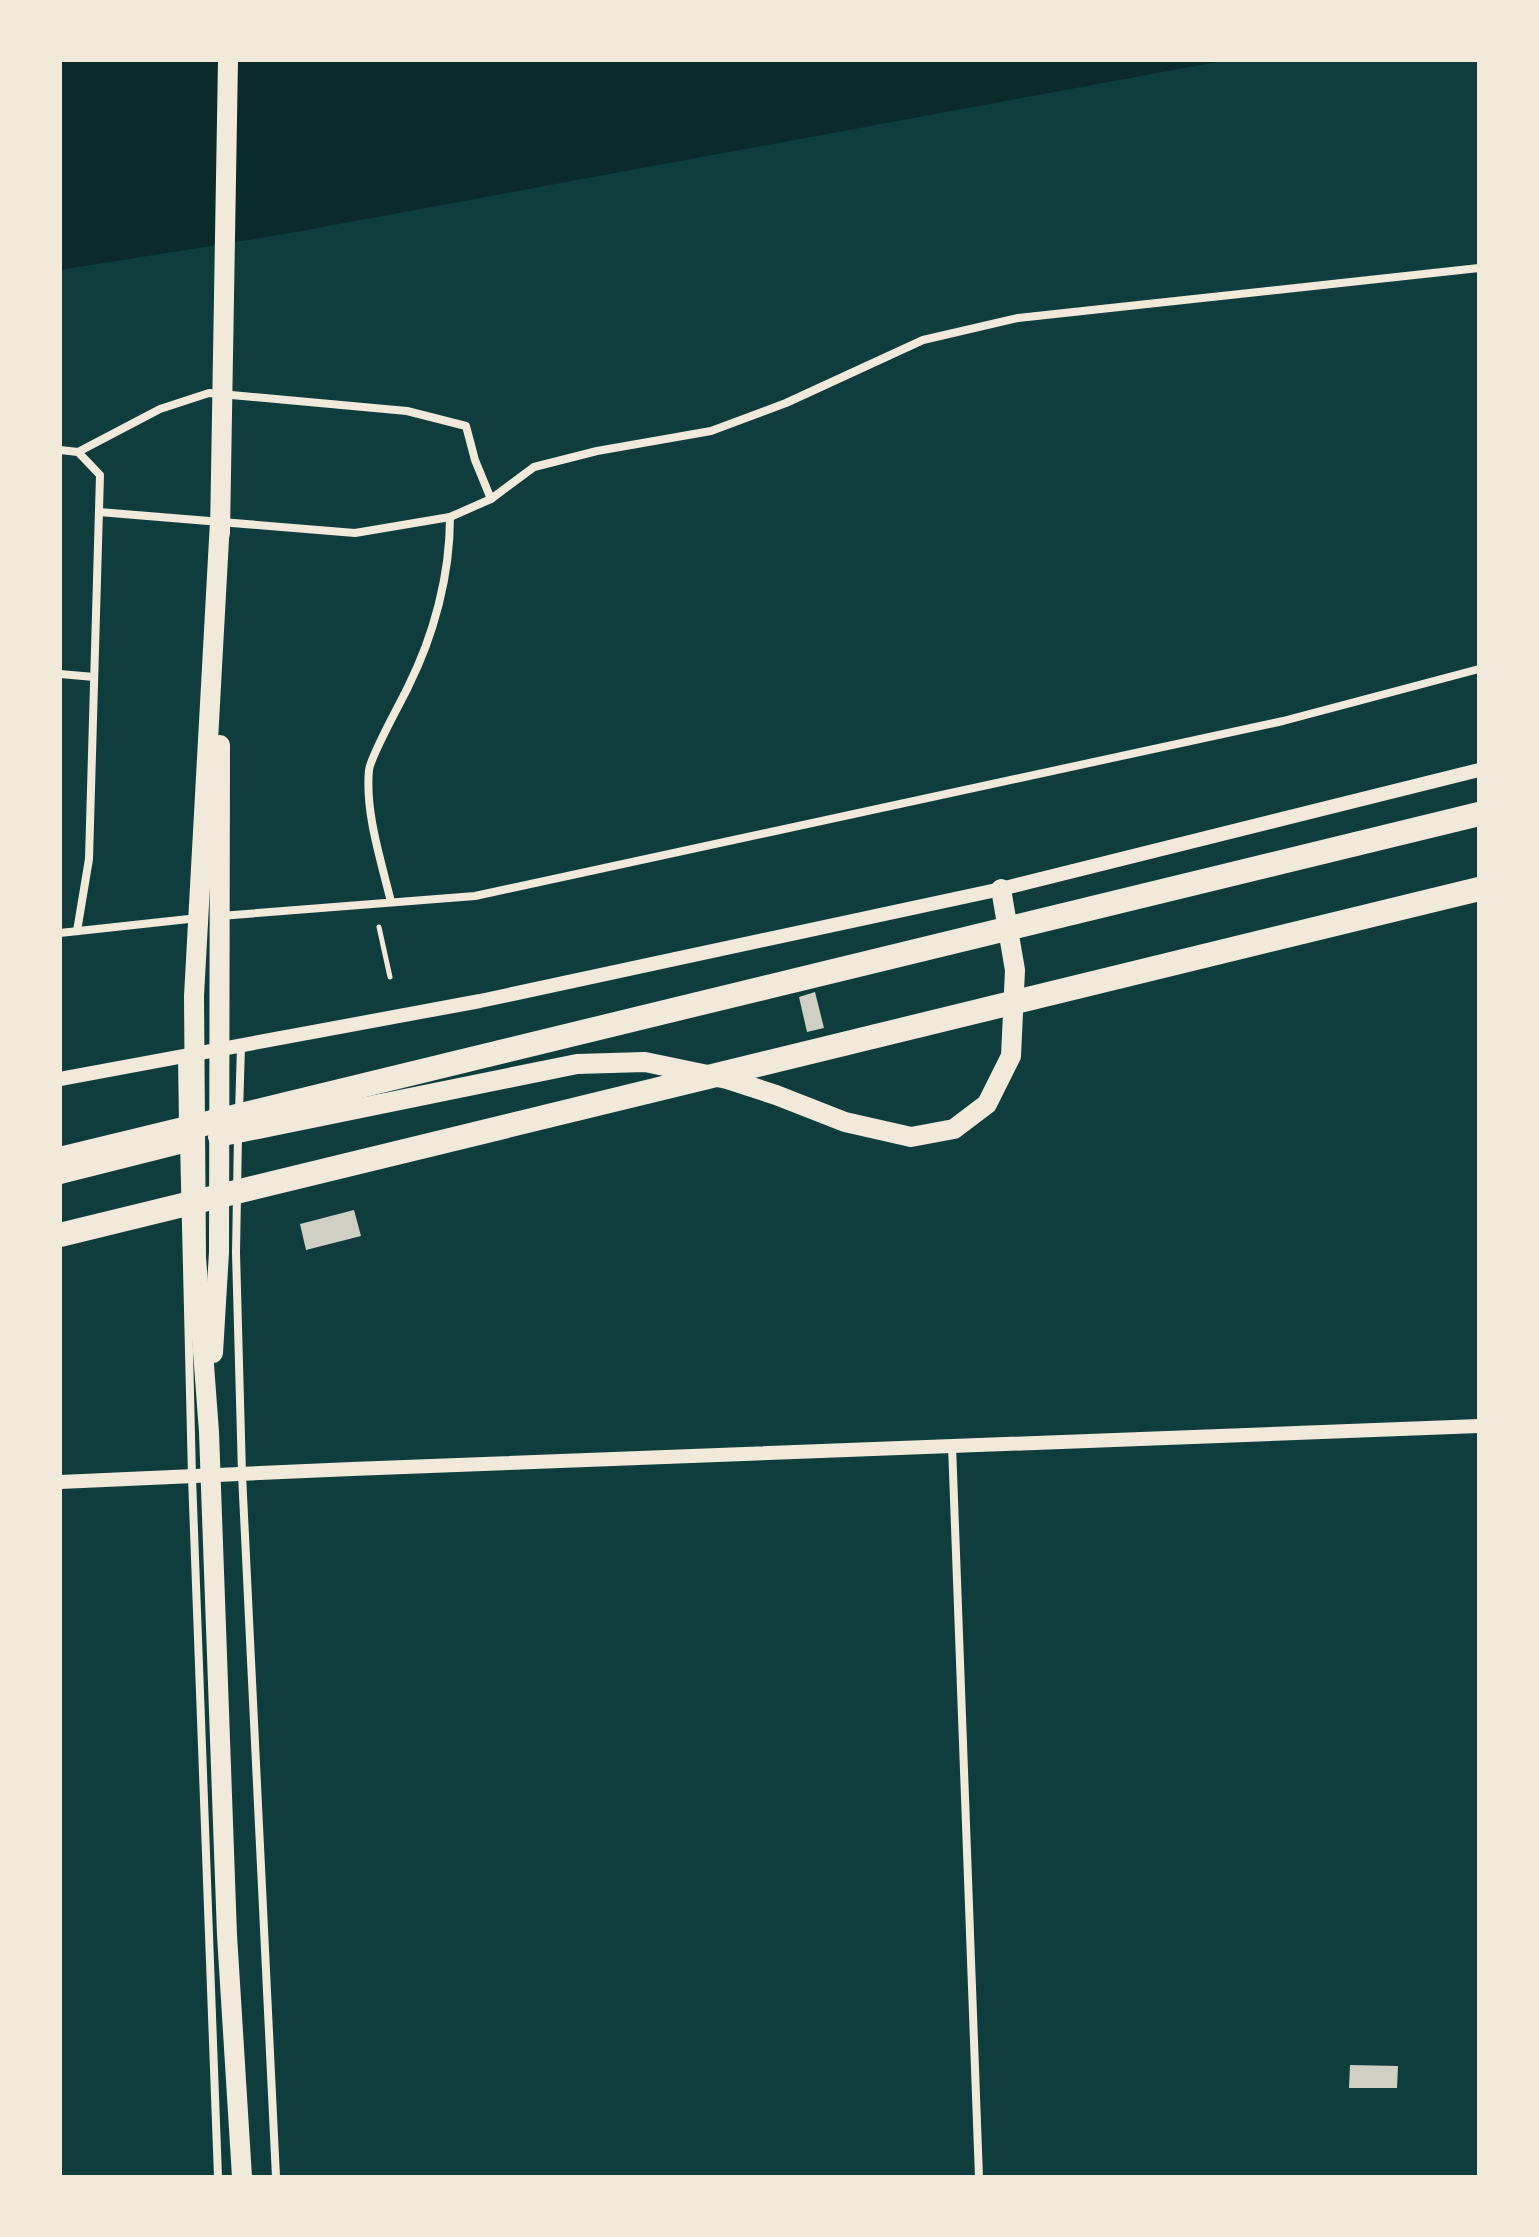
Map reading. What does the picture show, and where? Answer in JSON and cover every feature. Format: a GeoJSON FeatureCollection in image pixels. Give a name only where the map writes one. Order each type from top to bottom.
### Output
{"type":"FeatureCollection","features":[{"type":"Feature","properties":{"kind":"highway"},"geometry":{"type":"LineString","coordinates":[[60,1157],[1479,814]]}},
{"type":"Feature","properties":{"kind":"highway"},"geometry":{"type":"LineString","coordinates":[[60,1235],[1479,889]]}},
{"type":"Feature","properties":{"kind":"main road"},"geometry":{"type":"LineString","coordinates":[[209,1432],[219,1252],[220,521],[228,60]]}},
{"type":"Feature","properties":{"kind":"main road"},"geometry":{"type":"LineString","coordinates":[[220,521],[194,996],[196,1257],[209,1432],[227,1935],[242,2177]]}},
{"type":"Feature","properties":{"kind":"main road"},"geometry":{"type":"LineString","coordinates":[[218,1137],[577,1064],[645,1062],[727,1079],[845,1122],[911,1137],[954,1129],[987,1104],[1011,1056],[1015,970],[1001,889]]}},
{"type":"Feature","properties":{"kind":"main road"},"geometry":{"type":"LineString","coordinates":[[60,1174],[195,1140]]}},
{"type":"Feature","properties":{"kind":"street"},"geometry":{"type":"LineString","coordinates":[[99,512],[355,533],[450,517],[491,499],[534,467],[597,451],[711,431],[786,403],[923,340],[1018,318],[1479,268]]}},
{"type":"Feature","properties":{"kind":"street"},"geometry":{"type":"LineString","coordinates":[[60,450],[78,452],[160,409],[209,393],[407,411],[466,426],[475,460],[491,499]]}},
{"type":"Feature","properties":{"kind":"street"},"geometry":{"type":"LineString","coordinates":[[77,931],[89,859],[100,475],[78,452]]}},
{"type":"Feature","properties":{"kind":"street"},"geometry":{"type":"LineString","coordinates":[[391,902],[370,810],[369,767],[418,667],[438,606],[450,546],[450,517]]}},
{"type":"Feature","properties":{"kind":"street"},"geometry":{"type":"LineString","coordinates":[[60,933],[275,910],[475,896],[1283,721],[1479,669]]}},
{"type":"Feature","properties":{"kind":"street"},"geometry":{"type":"LineString","coordinates":[[60,674],[94,677]]}},
{"type":"Feature","properties":{"kind":"street"},"geometry":{"type":"LineString","coordinates":[[60,1079],[480,1001],[1001,889],[1479,770]]}},
{"type":"Feature","properties":{"kind":"street"},"geometry":{"type":"LineString","coordinates":[[241,1046],[236,1253],[242,1474],[276,2177]]}},
{"type":"Feature","properties":{"kind":"street"},"geometry":{"type":"LineString","coordinates":[[182,1056],[192,1477],[218,2177]]}},
{"type":"Feature","properties":{"kind":"street"},"geometry":{"type":"LineString","coordinates":[[60,1482],[1479,1426]]}},
{"type":"Feature","properties":{"kind":"street"},"geometry":{"type":"LineString","coordinates":[[952,1445],[979,2177]]}},
{"type":"Feature","properties":{"kind":"path"},"geometry":{"type":"LineString","coordinates":[[375,903],[390,977]]}},
{"type":"Feature","properties":{"kind":"water"},"geometry":{"type":"Polygon","coordinates":[[[60,60],[1228,60],[285,234],[60,270],[60,60]]]}},
{"type":"Feature","properties":{"kind":"building"},"geometry":{"type":"Polygon","coordinates":[[[815,992],[824,1028],[807,1032],[799,997],[815,992]]]}},
{"type":"Feature","properties":{"kind":"building"},"geometry":{"type":"Polygon","coordinates":[[[354,1210],[361,1236],[306,1250],[300,1224],[354,1210]]]}},
{"type":"Feature","properties":{"kind":"building"},"geometry":{"type":"Polygon","coordinates":[[[1350,2065],[1398,2066],[1397,2088],[1349,2088],[1350,2065]]]}}]}
